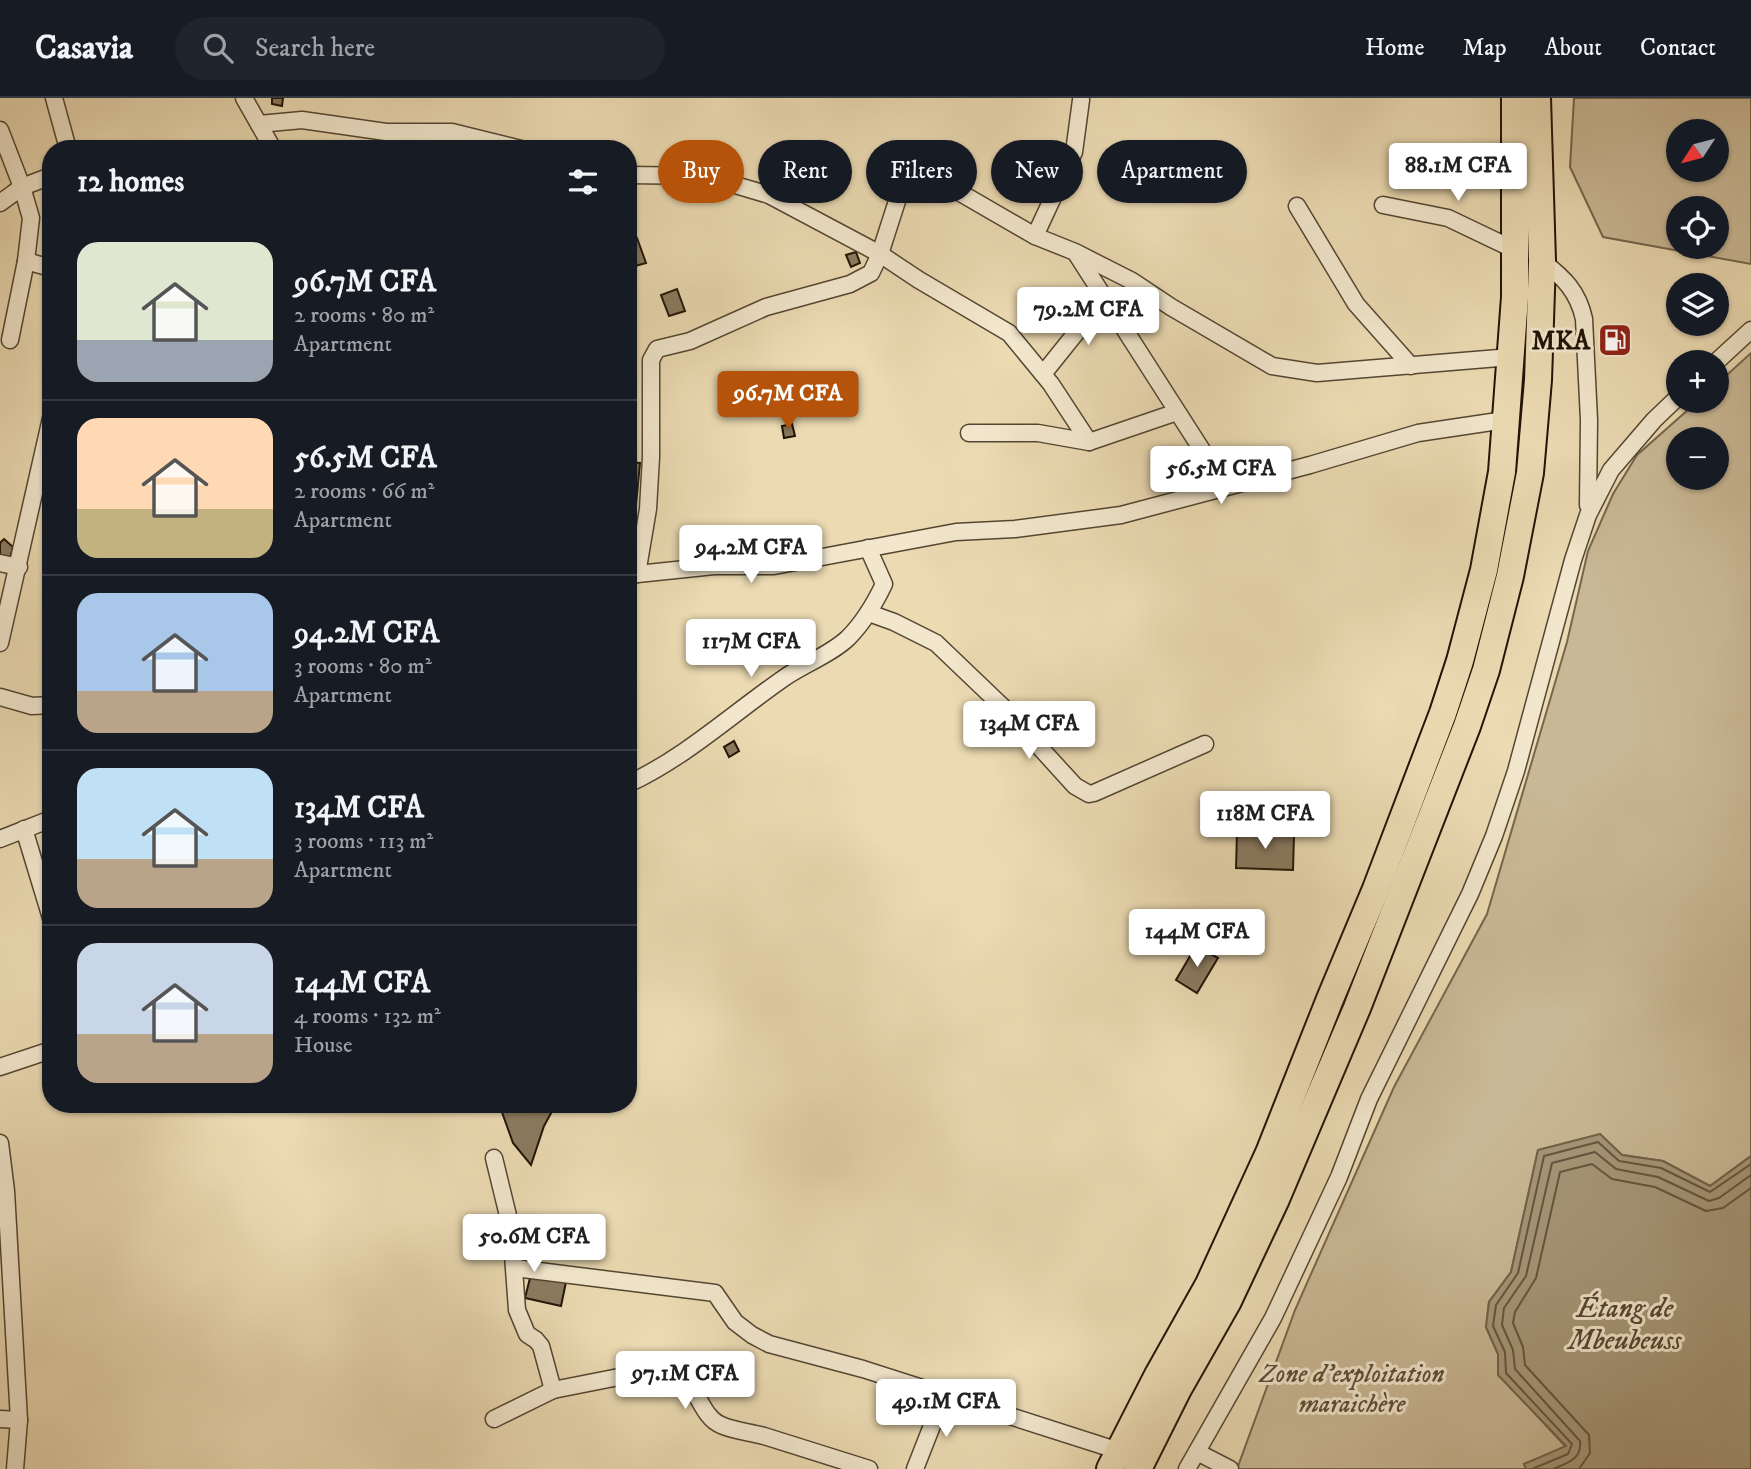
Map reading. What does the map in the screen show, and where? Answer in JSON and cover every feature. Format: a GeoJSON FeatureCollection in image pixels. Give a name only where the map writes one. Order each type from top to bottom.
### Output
{"type":"FeatureCollection","features":[{"type":"Feature","properties":{"kind":"highway"},"geometry":{"type":"LineString","coordinates":[[1122,1463],[1158,1375],[1209,1284],[1269,1153],[1376,889],[1443,713],[1484,570],[1502,472],[1511,357],[1515,250],[1515,98]]}},
{"type":"Feature","properties":{"kind":"highway"},"geometry":{"type":"LineString","coordinates":[[1122,1463],[1178,1389],[1228,1301],[1276,1199],[1357,1008],[1467,726],[1486,670],[1510,576],[1530,473],[1538,380],[1542,261],[1537,98]]}},
{"type":"Feature","properties":{"kind":"street"},"geometry":{"type":"LineString","coordinates":[[54,98],[66,140]]}},
{"type":"Feature","properties":{"kind":"street"},"geometry":{"type":"LineString","coordinates":[[244,98],[268,140]]}},
{"type":"Feature","properties":{"kind":"street"},"geometry":{"type":"LineString","coordinates":[[1035,236],[1074,152],[1081,100]]}},
{"type":"Feature","properties":{"kind":"street"},"geometry":{"type":"LineString","coordinates":[[259,124],[302,120],[386,132],[452,132],[484,140]]}},
{"type":"Feature","properties":{"kind":"street"},"geometry":{"type":"LineString","coordinates":[[0,130],[31,218],[26,261],[10,340]]}},
{"type":"Feature","properties":{"kind":"street"},"geometry":{"type":"LineString","coordinates":[[637,175],[705,176],[769,195],[880,254],[1009,333],[1043,374],[1089,442]]}},
{"type":"Feature","properties":{"kind":"street"},"geometry":{"type":"LineString","coordinates":[[0,203],[22,187],[42,179]]}},
{"type":"Feature","properties":{"kind":"street"},"geometry":{"type":"LineString","coordinates":[[637,557],[648,509],[651,359],[657,349],[690,341],[766,307],[850,284],[871,272],[880,254],[898,198],[907,188],[921,182],[952,188],[1035,236],[1075,252],[1132,281],[1272,366],[1317,373],[1511,357]]}},
{"type":"Feature","properties":{"kind":"street"},"geometry":{"type":"LineString","coordinates":[[1383,205],[1448,218],[1515,250]]}},
{"type":"Feature","properties":{"kind":"street"},"geometry":{"type":"LineString","coordinates":[[1297,206],[1356,304],[1411,366]]}},
{"type":"Feature","properties":{"kind":"street"},"geometry":{"type":"LineString","coordinates":[[1075,252],[1225,486]]}},
{"type":"Feature","properties":{"kind":"street"},"geometry":{"type":"LineString","coordinates":[[26,261],[42,265]]}},
{"type":"Feature","properties":{"kind":"street"},"geometry":{"type":"LineString","coordinates":[[1542,261],[1566,279],[1581,305],[1584,319],[1590,471],[1588,515]]}},
{"type":"Feature","properties":{"kind":"street"},"geometry":{"type":"LineString","coordinates":[[1043,374],[1104,298]]}},
{"type":"Feature","properties":{"kind":"street"},"geometry":{"type":"LineString","coordinates":[[1729,350],[1751,330]]}},
{"type":"Feature","properties":{"kind":"street"},"geometry":{"type":"LineString","coordinates":[[1187,1469],[1273,1318],[1339,1177],[1369,1099],[1471,894],[1516,771],[1573,560],[1588,515],[1611,470],[1666,408]]}},
{"type":"Feature","properties":{"kind":"street"},"geometry":{"type":"LineString","coordinates":[[969,433],[1038,433],[1089,442],[1177,412]]}},
{"type":"Feature","properties":{"kind":"street"},"geometry":{"type":"LineString","coordinates":[[637,574],[714,566],[774,566],[956,532],[1015,529],[1121,515],[1310,465],[1418,433],[1505,420]]}},
{"type":"Feature","properties":{"kind":"street"},"geometry":{"type":"LineString","coordinates":[[0,643],[42,484]]}},
{"type":"Feature","properties":{"kind":"street"},"geometry":{"type":"LineString","coordinates":[[637,780],[661,769],[777,683],[846,640],[869,613],[884,584],[867,548]]}},
{"type":"Feature","properties":{"kind":"street"},"geometry":{"type":"LineString","coordinates":[[0,564],[19,567]]}},
{"type":"Feature","properties":{"kind":"street"},"geometry":{"type":"LineString","coordinates":[[869,613],[936,643],[1004,708],[1079,790],[1089,794],[1205,744]]}},
{"type":"Feature","properties":{"kind":"street"},"geometry":{"type":"LineString","coordinates":[[0,696],[32,706],[42,705]]}},
{"type":"Feature","properties":{"kind":"street"},"geometry":{"type":"LineString","coordinates":[[0,839],[42,822]]}},
{"type":"Feature","properties":{"kind":"street"},"geometry":{"type":"LineString","coordinates":[[24,829],[42,888]]}},
{"type":"Feature","properties":{"kind":"street"},"geometry":{"type":"LineString","coordinates":[[0,1067],[42,1053]]}},
{"type":"Feature","properties":{"kind":"street"},"geometry":{"type":"LineString","coordinates":[[0,1143],[6,1191],[19,1420],[15,1469]]}},
{"type":"Feature","properties":{"kind":"street"},"geometry":{"type":"LineString","coordinates":[[494,1158],[511,1228],[517,1310],[527,1334],[541,1346],[553,1390]]}},
{"type":"Feature","properties":{"kind":"street"},"geometry":{"type":"LineString","coordinates":[[515,1268],[715,1293],[735,1322],[769,1344],[863,1369],[944,1395],[1122,1463]]}},
{"type":"Feature","properties":{"kind":"street"},"geometry":{"type":"LineString","coordinates":[[494,1419],[553,1390],[629,1375],[680,1376],[713,1420],[721,1425],[869,1469]]}},
{"type":"Feature","properties":{"kind":"street"},"geometry":{"type":"LineString","coordinates":[[915,1469],[944,1395]]}},
{"type":"Feature","properties":{"kind":"street"},"geometry":{"type":"LineString","coordinates":[[0,1419],[19,1420]]}},
{"type":"Feature","properties":{"kind":"street"},"geometry":{"type":"LineString","coordinates":[[1197,1452],[1230,1469]]}},
{"type":"Feature","properties":{"kind":"green space"},"geometry":{"type":"Polygon","coordinates":[[[1574,98],[1751,98],[1751,264],[1724,259],[1729,259],[1729,196],[1666,196],[1666,248],[1603,237],[1570,167],[1574,98]]]}},
{"type":"Feature","properties":{"kind":"green space","name":"Zone d'exploitation maraichère"},"geometry":{"type":"Polygon","coordinates":[[[1751,353],[1751,1156],[1710,1186],[1663,1161],[1622,1155],[1600,1134],[1538,1150],[1511,1272],[1489,1302],[1486,1327],[1498,1354],[1499,1375],[1566,1447],[1524,1464],[1526,1469],[1237,1469],[1295,1310],[1394,1087],[1487,914],[1567,642],[1588,551],[1613,494],[1637,455],[1666,429],[1666,490],[1729,490],[1729,427],[1669,427],[1684,413],[1729,413],[1729,373],[1751,353]]]}},
{"type":"Feature","properties":{"kind":"water","name":"Étang de Mbeubeuss"},"geometry":{"type":"Polygon","coordinates":[[[1600,1134],[1622,1155],[1663,1161],[1710,1186],[1751,1156],[1751,1469],[1526,1469],[1524,1464],[1566,1446],[1498,1375],[1498,1354],[1486,1327],[1489,1302],[1511,1272],[1538,1150],[1600,1134]]]}},
{"type":"Feature","properties":{"kind":"building"},"geometry":{"type":"Polygon","coordinates":[[[272,98],[283,98],[282,106],[272,104],[272,98]]]}},
{"type":"Feature","properties":{"kind":"building"},"geometry":{"type":"Polygon","coordinates":[[[637,238],[646,263],[637,265],[637,238]]]}},
{"type":"Feature","properties":{"kind":"building"},"geometry":{"type":"Polygon","coordinates":[[[856,252],[860,263],[851,267],[846,255],[856,252]]]}},
{"type":"Feature","properties":{"kind":"building"},"geometry":{"type":"Polygon","coordinates":[[[677,289],[685,311],[669,316],[661,295],[677,289]]]}},
{"type":"Feature","properties":{"kind":"building"},"geometry":{"type":"Polygon","coordinates":[[[792,424],[795,436],[784,438],[782,426],[792,424]]]}},
{"type":"Feature","properties":{"kind":"building"},"geometry":{"type":"Polygon","coordinates":[[[637,463],[640,463],[637,494],[637,463]]]}},
{"type":"Feature","properties":{"kind":"building"},"geometry":{"type":"Polygon","coordinates":[[[4,539],[13,547],[9,563],[0,554],[0,543],[4,539]]]}},
{"type":"Feature","properties":{"kind":"building"},"geometry":{"type":"Polygon","coordinates":[[[734,741],[739,751],[729,757],[724,747],[734,741]]]}},
{"type":"Feature","properties":{"kind":"building"},"geometry":{"type":"Polygon","coordinates":[[[1237,832],[1294,835],[1293,870],[1236,868],[1237,832]]]}},
{"type":"Feature","properties":{"kind":"building"},"geometry":{"type":"Polygon","coordinates":[[[1196,946],[1218,958],[1197,993],[1176,980],[1196,946]]]}},
{"type":"Feature","properties":{"kind":"building"},"geometry":{"type":"Polygon","coordinates":[[[502,1113],[551,1113],[531,1165],[513,1143],[502,1113]]]}},
{"type":"Feature","properties":{"kind":"building"},"geometry":{"type":"Polygon","coordinates":[[[531,1274],[566,1282],[561,1306],[525,1298],[531,1274]]]}},
{"type":"Feature","properties":{"kind":"place","name":"MKA"},"geometry":{"type":"Point","coordinates":[1615,340]}}]}
